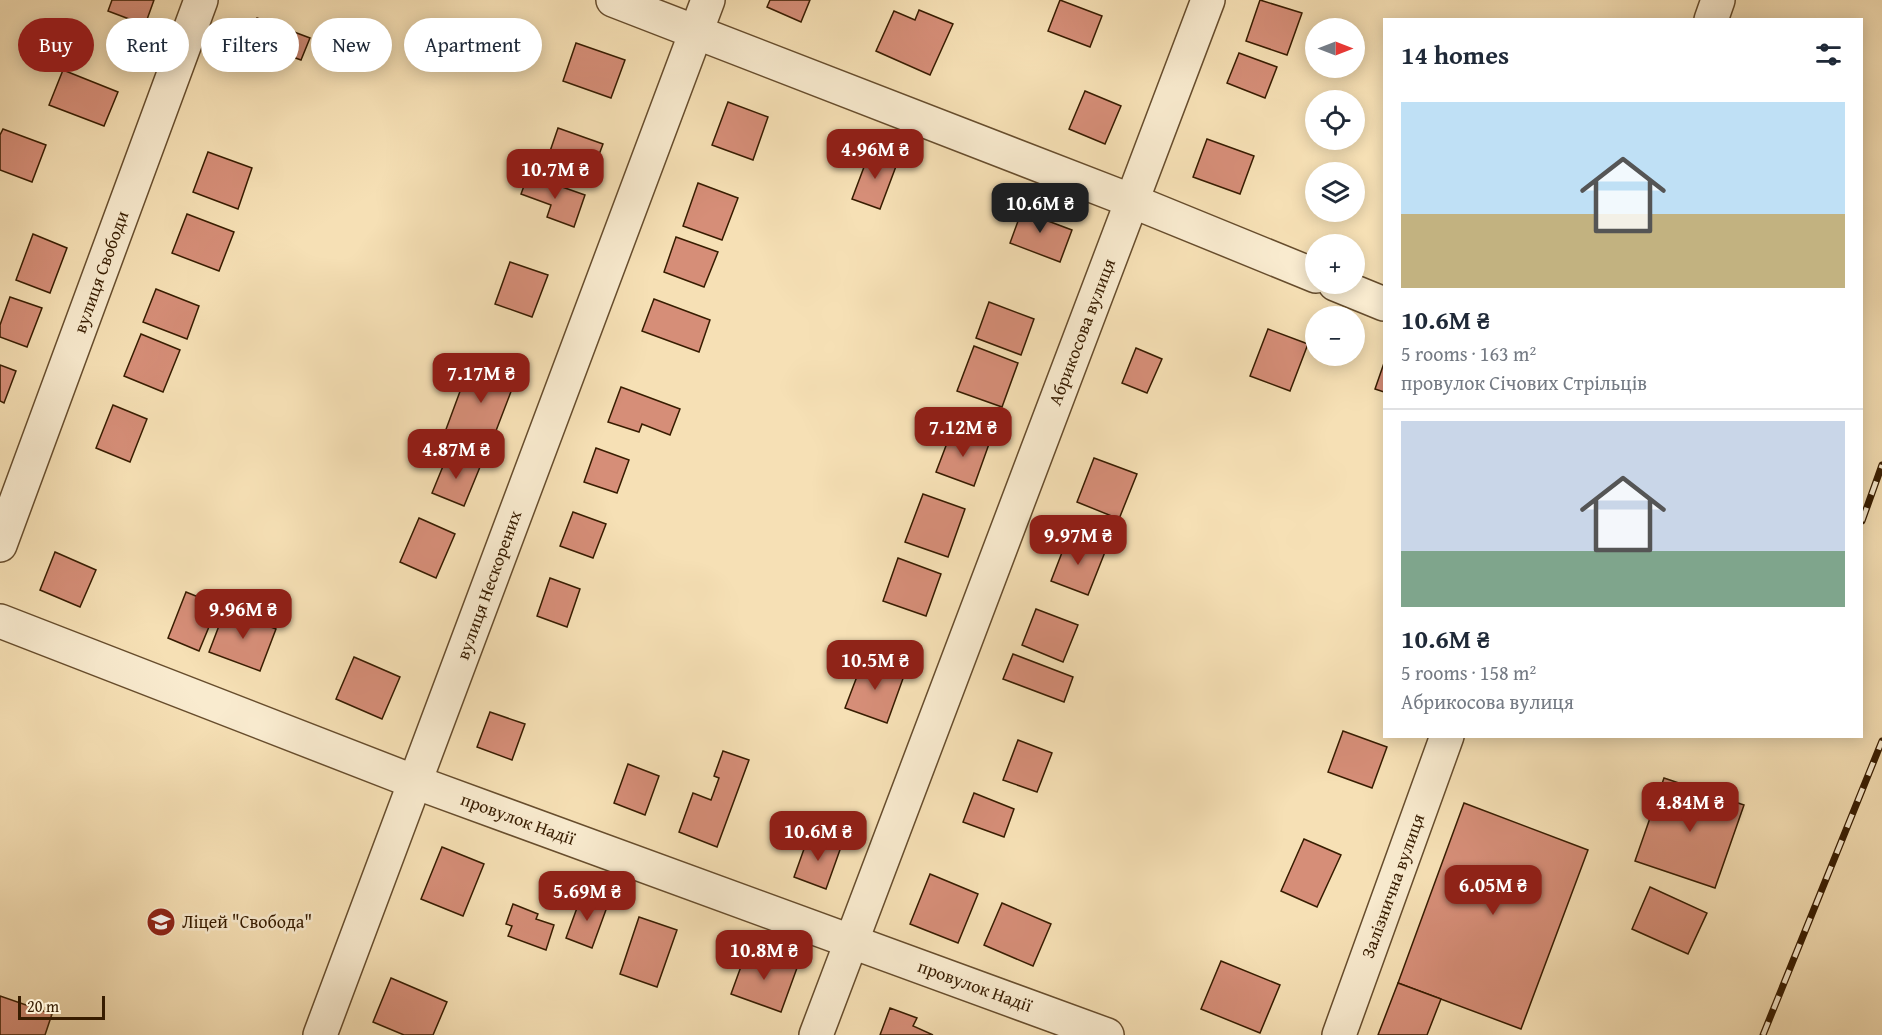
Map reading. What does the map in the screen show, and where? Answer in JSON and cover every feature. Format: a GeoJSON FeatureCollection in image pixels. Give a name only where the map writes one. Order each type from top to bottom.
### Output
{"type":"FeatureCollection","features":[{"type":"Feature","properties":{"kind":"street","name":"вулиця Свободи"},"geometry":{"type":"LineString","coordinates":[[0,544],[201,0]]}},
{"type":"Feature","properties":{"kind":"street"},"geometry":{"type":"LineString","coordinates":[[613,0],[1132,201],[1305,272]]}},
{"type":"Feature","properties":{"kind":"street","name":"вулиця Нескорених"},"geometry":{"type":"LineString","coordinates":[[320,1035],[708,0]]}},
{"type":"Feature","properties":{"kind":"street","name":"Абрикосова вулиця"},"geometry":{"type":"LineString","coordinates":[[816,1035],[1208,0]]}},
{"type":"Feature","properties":{"kind":"street"},"geometry":{"type":"LineString","coordinates":[[1712,18],[1718,0]]}},
{"type":"Feature","properties":{"kind":"street"},"geometry":{"type":"LineString","coordinates":[[1360,294],[1383,304]]}},
{"type":"Feature","properties":{"kind":"street","name":"провулок Надії"},"geometry":{"type":"LineString","coordinates":[[0,621],[415,782],[1107,1035]]}},
{"type":"Feature","properties":{"kind":"street","name":"Залізнична вулиця"},"geometry":{"type":"LineString","coordinates":[[1339,1035],[1447,738]]}},
{"type":"Feature","properties":{"kind":"building"},"geometry":{"type":"Polygon","coordinates":[[[112,0],[154,0],[148,18],[126,18],[108,11],[112,0]]]}},
{"type":"Feature","properties":{"kind":"building"},"geometry":{"type":"Polygon","coordinates":[[[770,0],[810,0],[801,22],[767,7],[770,0]]]}},
{"type":"Feature","properties":{"kind":"building"},"geometry":{"type":"Polygon","coordinates":[[[1060,0],[1102,16],[1090,47],[1048,31],[1060,0]]]}},
{"type":"Feature","properties":{"kind":"building"},"geometry":{"type":"Polygon","coordinates":[[[1260,0],[1302,13],[1287,55],[1246,41],[1260,0]]]}},
{"type":"Feature","properties":{"kind":"building"},"geometry":{"type":"Polygon","coordinates":[[[919,10],[953,24],[930,75],[876,51],[894,11],[915,20],[919,10]]]}},
{"type":"Feature","properties":{"kind":"building"},"geometry":{"type":"Polygon","coordinates":[[[299,34],[310,38],[301,60],[299,59],[299,34]]]}},
{"type":"Feature","properties":{"kind":"building"},"geometry":{"type":"Polygon","coordinates":[[[576,43],[625,60],[611,98],[563,81],[576,43]]]}},
{"type":"Feature","properties":{"kind":"building"},"geometry":{"type":"Polygon","coordinates":[[[1239,53],[1277,67],[1265,98],[1227,83],[1239,53]]]}},
{"type":"Feature","properties":{"kind":"building"},"geometry":{"type":"Polygon","coordinates":[[[62,72],[68,72],[118,92],[104,126],[49,105],[62,72]]]}},
{"type":"Feature","properties":{"kind":"building"},"geometry":{"type":"Polygon","coordinates":[[[1085,91],[1121,106],[1105,144],[1069,129],[1085,91]]]}},
{"type":"Feature","properties":{"kind":"building"},"geometry":{"type":"Polygon","coordinates":[[[728,102],[768,117],[753,160],[712,145],[728,102]]]}},
{"type":"Feature","properties":{"kind":"building"},"geometry":{"type":"Polygon","coordinates":[[[558,128],[603,144],[591,176],[547,160],[558,128]]]}},
{"type":"Feature","properties":{"kind":"building"},"geometry":{"type":"Polygon","coordinates":[[[3,129],[46,145],[32,182],[0,170],[0,135],[3,129]]]}},
{"type":"Feature","properties":{"kind":"building"},"geometry":{"type":"Polygon","coordinates":[[[1207,139],[1254,156],[1240,194],[1193,177],[1207,139]]]}},
{"type":"Feature","properties":{"kind":"building"},"geometry":{"type":"Polygon","coordinates":[[[870,151],[898,161],[880,209],[852,199],[870,151]]]}},
{"type":"Feature","properties":{"kind":"building"},"geometry":{"type":"Polygon","coordinates":[[[208,152],[252,168],[238,209],[193,192],[208,152]]]}},
{"type":"Feature","properties":{"kind":"building"},"geometry":{"type":"Polygon","coordinates":[[[528,175],[585,195],[574,227],[547,217],[551,205],[521,194],[528,175]]]}},
{"type":"Feature","properties":{"kind":"building"},"geometry":{"type":"Polygon","coordinates":[[[698,183],[738,198],[722,240],[683,226],[698,183]]]}},
{"type":"Feature","properties":{"kind":"building"},"geometry":{"type":"Polygon","coordinates":[[[1025,202],[1044,208],[1040,218],[1072,230],[1060,262],[1010,243],[1025,202]]]}},
{"type":"Feature","properties":{"kind":"building"},"geometry":{"type":"Polygon","coordinates":[[[187,214],[234,232],[219,271],[172,253],[187,214]]]}},
{"type":"Feature","properties":{"kind":"building"},"geometry":{"type":"Polygon","coordinates":[[[33,234],[67,248],[50,293],[16,280],[33,234]]]}},
{"type":"Feature","properties":{"kind":"building"},"geometry":{"type":"Polygon","coordinates":[[[676,237],[718,252],[704,287],[664,272],[676,237]]]}},
{"type":"Feature","properties":{"kind":"building"},"geometry":{"type":"Polygon","coordinates":[[[510,262],[548,275],[532,317],[495,304],[510,262]]]}},
{"type":"Feature","properties":{"kind":"building"},"geometry":{"type":"Polygon","coordinates":[[[156,289],[199,306],[187,339],[143,322],[156,289]]]}},
{"type":"Feature","properties":{"kind":"building"},"geometry":{"type":"Polygon","coordinates":[[[10,297],[42,308],[27,347],[0,337],[0,325],[10,297]]]}},
{"type":"Feature","properties":{"kind":"building"},"geometry":{"type":"Polygon","coordinates":[[[654,299],[710,320],[699,352],[642,331],[654,299]]]}},
{"type":"Feature","properties":{"kind":"building"},"geometry":{"type":"Polygon","coordinates":[[[989,302],[1034,319],[1021,355],[976,338],[989,302]]]}},
{"type":"Feature","properties":{"kind":"building"},"geometry":{"type":"Polygon","coordinates":[[[1268,329],[1305,343],[1305,352],[1290,391],[1250,376],[1268,329]]]}},
{"type":"Feature","properties":{"kind":"building"},"geometry":{"type":"Polygon","coordinates":[[[141,334],[180,350],[163,392],[124,376],[141,334]]]}},
{"type":"Feature","properties":{"kind":"building"},"geometry":{"type":"Polygon","coordinates":[[[974,346],[1018,363],[1002,407],[957,391],[974,346]]]}},
{"type":"Feature","properties":{"kind":"building"},"geometry":{"type":"Polygon","coordinates":[[[1136,348],[1162,359],[1147,393],[1122,383],[1136,348]]]}},
{"type":"Feature","properties":{"kind":"building"},"geometry":{"type":"Polygon","coordinates":[[[472,359],[517,376],[489,449],[445,432],[472,359]]]}},
{"type":"Feature","properties":{"kind":"building"},"geometry":{"type":"Polygon","coordinates":[[[0,365],[16,371],[4,403],[0,401],[0,365]]]}},
{"type":"Feature","properties":{"kind":"building"},"geometry":{"type":"Polygon","coordinates":[[[1383,366],[1383,392],[1375,389],[1383,366]]]}},
{"type":"Feature","properties":{"kind":"building"},"geometry":{"type":"Polygon","coordinates":[[[621,387],[680,409],[670,435],[642,424],[639,432],[608,422],[621,387]]]}},
{"type":"Feature","properties":{"kind":"building"},"geometry":{"type":"Polygon","coordinates":[[[113,405],[147,419],[130,462],[96,448],[113,405]]]}},
{"type":"Feature","properties":{"kind":"building"},"geometry":{"type":"Polygon","coordinates":[[[952,430],[989,444],[974,486],[936,472],[952,430]]]}},
{"type":"Feature","properties":{"kind":"building"},"geometry":{"type":"Polygon","coordinates":[[[596,448],[629,460],[617,493],[584,482],[596,448]]]}},
{"type":"Feature","properties":{"kind":"building"},"geometry":{"type":"Polygon","coordinates":[[[448,454],[480,467],[464,506],[432,493],[448,454]]]}},
{"type":"Feature","properties":{"kind":"building"},"geometry":{"type":"Polygon","coordinates":[[[1094,458],[1137,474],[1119,519],[1077,502],[1094,458]]]}},
{"type":"Feature","properties":{"kind":"building"},"geometry":{"type":"Polygon","coordinates":[[[923,494],[965,509],[948,557],[905,542],[923,494]]]}},
{"type":"Feature","properties":{"kind":"building"},"geometry":{"type":"Polygon","coordinates":[[[573,512],[606,524],[593,558],[560,546],[573,512]]]}},
{"type":"Feature","properties":{"kind":"building"},"geometry":{"type":"Polygon","coordinates":[[[419,518],[455,534],[436,578],[400,562],[419,518]]]}},
{"type":"Feature","properties":{"kind":"building"},"geometry":{"type":"Polygon","coordinates":[[[1068,537],[1105,552],[1088,595],[1051,581],[1068,537]]]}},
{"type":"Feature","properties":{"kind":"building"},"geometry":{"type":"Polygon","coordinates":[[[55,552],[96,570],[80,607],[40,590],[55,552]]]}},
{"type":"Feature","properties":{"kind":"building"},"geometry":{"type":"Polygon","coordinates":[[[898,558],[941,574],[926,616],[883,601],[898,558]]]}},
{"type":"Feature","properties":{"kind":"building"},"geometry":{"type":"Polygon","coordinates":[[[550,578],[580,589],[567,627],[537,616],[550,578]]]}},
{"type":"Feature","properties":{"kind":"building"},"geometry":{"type":"Polygon","coordinates":[[[186,592],[218,605],[199,651],[168,638],[186,592]]]}},
{"type":"Feature","properties":{"kind":"building"},"geometry":{"type":"Polygon","coordinates":[[[1036,609],[1078,625],[1063,662],[1022,645],[1036,609]]]}},
{"type":"Feature","properties":{"kind":"building"},"geometry":{"type":"Polygon","coordinates":[[[225,610],[276,629],[260,671],[209,652],[225,610]]]}},
{"type":"Feature","properties":{"kind":"building"},"geometry":{"type":"Polygon","coordinates":[[[1013,654],[1073,677],[1064,702],[1003,679],[1013,654]]]}},
{"type":"Feature","properties":{"kind":"building"},"geometry":{"type":"Polygon","coordinates":[[[354,657],[400,677],[382,719],[336,699],[354,657]]]}},
{"type":"Feature","properties":{"kind":"building"},"geometry":{"type":"Polygon","coordinates":[[[864,658],[905,673],[887,723],[845,708],[864,658]]]}},
{"type":"Feature","properties":{"kind":"building"},"geometry":{"type":"Polygon","coordinates":[[[490,712],[525,724],[512,760],[477,747],[490,712]]]}},
{"type":"Feature","properties":{"kind":"building"},"geometry":{"type":"Polygon","coordinates":[[[1343,731],[1387,747],[1372,788],[1328,772],[1343,731]]]}},
{"type":"Feature","properties":{"kind":"building"},"geometry":{"type":"Polygon","coordinates":[[[1018,740],[1052,753],[1037,792],[1003,780],[1018,740]]]}},
{"type":"Feature","properties":{"kind":"building"},"geometry":{"type":"Polygon","coordinates":[[[723,751],[749,760],[717,847],[679,832],[693,793],[711,800],[719,778],[714,776],[723,751]]]}},
{"type":"Feature","properties":{"kind":"building"},"geometry":{"type":"Polygon","coordinates":[[[628,764],[659,776],[645,815],[614,803],[628,764]]]}},
{"type":"Feature","properties":{"kind":"building"},"geometry":{"type":"Polygon","coordinates":[[[1664,778],[1744,805],[1715,888],[1635,861],[1664,778]]]}},
{"type":"Feature","properties":{"kind":"building"},"geometry":{"type":"Polygon","coordinates":[[[974,793],[1014,809],[1004,837],[963,822],[974,793]]]}},
{"type":"Feature","properties":{"kind":"building"},"geometry":{"type":"Polygon","coordinates":[[[1464,803],[1588,850],[1521,1029],[1398,983],[1464,803]]]}},
{"type":"Feature","properties":{"kind":"building"},"geometry":{"type":"Polygon","coordinates":[[[809,835],[841,847],[826,889],[794,877],[809,835]]]}},
{"type":"Feature","properties":{"kind":"building"},"geometry":{"type":"Polygon","coordinates":[[[1304,839],[1341,855],[1317,907],[1281,891],[1304,839]]]}},
{"type":"Feature","properties":{"kind":"building"},"geometry":{"type":"Polygon","coordinates":[[[442,847],[484,864],[463,916],[421,899],[442,847]]]}},
{"type":"Feature","properties":{"kind":"building"},"geometry":{"type":"Polygon","coordinates":[[[930,874],[978,894],[958,943],[910,924],[930,874]]]}},
{"type":"Feature","properties":{"kind":"building"},"geometry":{"type":"Polygon","coordinates":[[[1650,887],[1707,913],[1688,954],[1632,929],[1650,887]]]}},
{"type":"Feature","properties":{"kind":"building"},"geometry":{"type":"Polygon","coordinates":[[[581,897],[607,907],[592,948],[566,938],[581,897]]]}},
{"type":"Feature","properties":{"kind":"building"},"geometry":{"type":"Polygon","coordinates":[[[1002,903],[1051,924],[1033,966],[984,945],[1002,903]]]}},
{"type":"Feature","properties":{"kind":"building"},"geometry":{"type":"Polygon","coordinates":[[[513,904],[538,914],[536,919],[554,925],[546,950],[508,936],[512,926],[506,924],[513,904]]]}},
{"type":"Feature","properties":{"kind":"building"},"geometry":{"type":"Polygon","coordinates":[[[639,917],[677,930],[657,987],[620,974],[639,917]]]}},
{"type":"Feature","properties":{"kind":"building"},"geometry":{"type":"Polygon","coordinates":[[[747,950],[797,968],[781,1012],[731,994],[747,950]]]}},
{"type":"Feature","properties":{"kind":"building"},"geometry":{"type":"Polygon","coordinates":[[[1221,961],[1280,985],[1260,1033],[1201,1009],[1221,961]]]}},
{"type":"Feature","properties":{"kind":"building"},"geometry":{"type":"Polygon","coordinates":[[[391,978],[447,1002],[433,1035],[404,1035],[373,1022],[391,978]]]}},
{"type":"Feature","properties":{"kind":"building"},"geometry":{"type":"Polygon","coordinates":[[[1398,983],[1441,999],[1427,1035],[1378,1035],[1398,983]]]}},
{"type":"Feature","properties":{"kind":"building"},"geometry":{"type":"Polygon","coordinates":[[[0,996],[52,1014],[45,1035],[0,1035],[0,996]]]}},
{"type":"Feature","properties":{"kind":"building"},"geometry":{"type":"Polygon","coordinates":[[[890,1008],[917,1018],[913,1026],[933,1035],[880,1035],[890,1008]]]}},
{"type":"Feature","properties":{"kind":"railway"},"geometry":{"type":"LineString","coordinates":[[1863,518],[1882,465]]}},
{"type":"Feature","properties":{"kind":"railway"},"geometry":{"type":"LineString","coordinates":[[1763,1035],[1882,741]]}},
{"type":"Feature","properties":{"kind":"place","name":"Ліцей \"Свобода\""},"geometry":{"type":"Point","coordinates":[161,922]}}]}
